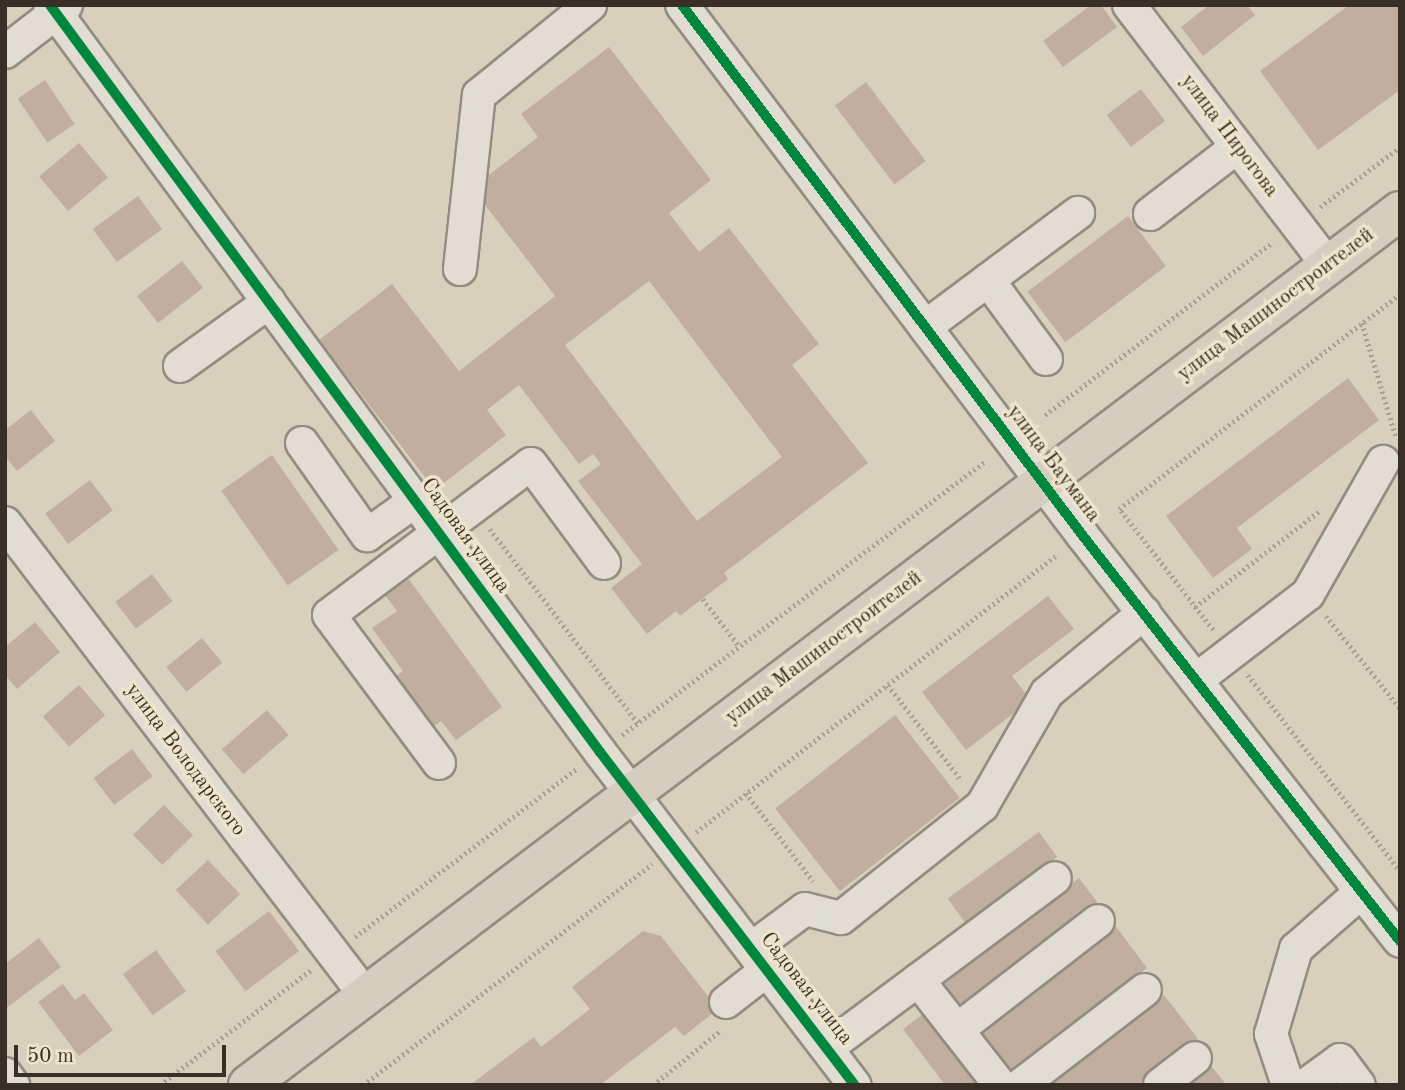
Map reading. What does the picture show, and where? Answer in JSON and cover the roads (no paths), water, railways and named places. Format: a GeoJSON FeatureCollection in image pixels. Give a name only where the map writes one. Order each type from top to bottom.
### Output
{"type":"FeatureCollection","features":[{"type":"Feature","properties":{"kind":"main road","name":"улица Машиностроителей"},"geometry":{"type":"LineString","coordinates":[[248,1085],[1400,211]]}},
{"type":"Feature","properties":{"kind":"street"},"geometry":{"type":"LineString","coordinates":[[460,269],[479,95],[590,5]]}},
{"type":"Feature","properties":{"kind":"street","name":"улица Баумана"},"geometry":{"type":"LineString","coordinates":[[682,5],[1042,482],[1400,941]]}},
{"type":"Feature","properties":{"kind":"street","name":"улица Пирогова"},"geometry":{"type":"LineString","coordinates":[[1129,5],[1328,265]]}},
{"type":"Feature","properties":{"kind":"street"},"geometry":{"type":"LineString","coordinates":[[5,52],[57,8]]}},
{"type":"Feature","properties":{"kind":"street","name":"Садовая улица"},"geometry":{"type":"LineString","coordinates":[[57,8],[600,752],[855,1085]]}},
{"type":"Feature","properties":{"kind":"street"},"geometry":{"type":"LineString","coordinates":[[1150,214],[1237,147]]}},
{"type":"Feature","properties":{"kind":"street"},"geometry":{"type":"LineString","coordinates":[[925,327],[1078,213]]}},
{"type":"Feature","properties":{"kind":"street"},"geometry":{"type":"LineString","coordinates":[[988,280],[1046,359]]}},
{"type":"Feature","properties":{"kind":"street"},"geometry":{"type":"LineString","coordinates":[[180,366],[269,302]]}},
{"type":"Feature","properties":{"kind":"street"},"geometry":{"type":"LineString","coordinates":[[302,443],[367,535],[415,500]]}},
{"type":"Feature","properties":{"kind":"street"},"geometry":{"type":"LineString","coordinates":[[1196,680],[1308,594],[1391,455]]}},
{"type":"Feature","properties":{"kind":"street"},"geometry":{"type":"LineString","coordinates":[[439,762],[329,615],[531,464],[604,563]]}},
{"type":"Feature","properties":{"kind":"street","name":"улица Володарского"},"geometry":{"type":"LineString","coordinates":[[5,523],[365,995]]}},
{"type":"Feature","properties":{"kind":"street"},"geometry":{"type":"LineString","coordinates":[[726,1014],[759,960],[805,909],[841,918],[982,806],[1047,693],[1144,613]]}},
{"type":"Feature","properties":{"kind":"street"},"geometry":{"type":"LineString","coordinates":[[827,1048],[1055,878]]}},
{"type":"Feature","properties":{"kind":"street"},"geometry":{"type":"LineString","coordinates":[[1288,1085],[1271,1034],[1296,949],[1361,892]]}},
{"type":"Feature","properties":{"kind":"street"},"geometry":{"type":"LineString","coordinates":[[957,1030],[1098,920]]}},
{"type":"Feature","properties":{"kind":"street"},"geometry":{"type":"LineString","coordinates":[[918,980],[1000,1085]]}},
{"type":"Feature","properties":{"kind":"street"},"geometry":{"type":"LineString","coordinates":[[1021,1085],[1145,990]]}},
{"type":"Feature","properties":{"kind":"street"},"geometry":{"type":"LineString","coordinates":[[1160,1085],[1195,1058]]}},
{"type":"Feature","properties":{"kind":"street"},"geometry":{"type":"LineString","coordinates":[[1306,1085],[1339,1060],[1359,1085]]}},
{"type":"Feature","properties":{"kind":"street"},"geometry":{"type":"LineString","coordinates":[[5,1074],[13,1085]]}}]}
